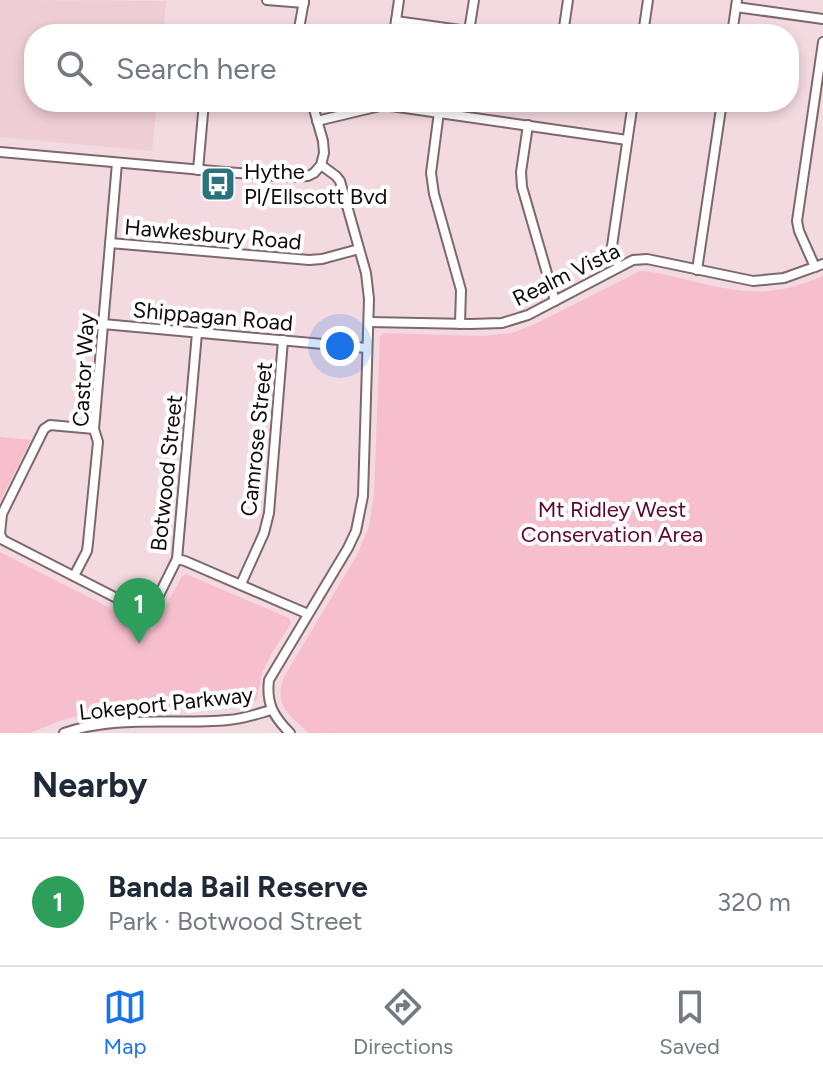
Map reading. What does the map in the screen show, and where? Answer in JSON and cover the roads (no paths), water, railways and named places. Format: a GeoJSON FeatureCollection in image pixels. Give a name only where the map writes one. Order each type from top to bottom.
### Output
{"type":"FeatureCollection","features":[{"type":"Feature","properties":{"kind":"street"},"geometry":{"type":"LineString","coordinates":[[267,0],[304,2],[300,24]]}},
{"type":"Feature","properties":{"kind":"street"},"geometry":{"type":"LineString","coordinates":[[396,24],[399,0]]}},
{"type":"Feature","properties":{"kind":"street"},"geometry":{"type":"LineString","coordinates":[[470,24],[474,0]]}},
{"type":"Feature","properties":{"kind":"street"},"geometry":{"type":"LineString","coordinates":[[564,24],[568,0]]}},
{"type":"Feature","properties":{"kind":"street"},"geometry":{"type":"LineString","coordinates":[[644,24],[648,0]]}},
{"type":"Feature","properties":{"kind":"street"},"geometry":{"type":"LineString","coordinates":[[734,24],[737,3],[823,19]]}},
{"type":"Feature","properties":{"kind":"street"},"geometry":{"type":"LineString","coordinates":[[396,21],[418,24]]}},
{"type":"Feature","properties":{"kind":"street"},"geometry":{"type":"LineString","coordinates":[[819,266],[799,231],[797,221],[823,42]]}},
{"type":"Feature","properties":{"kind":"street"},"geometry":{"type":"LineString","coordinates":[[198,170],[203,112]]}},
{"type":"Feature","properties":{"kind":"street"},"geometry":{"type":"LineString","coordinates":[[0,152],[302,177],[314,173],[321,165],[324,147],[315,112]]}},
{"type":"Feature","properties":{"kind":"street"},"geometry":{"type":"LineString","coordinates":[[317,121],[350,112]]}},
{"type":"Feature","properties":{"kind":"street"},"geometry":{"type":"LineString","coordinates":[[460,324],[461,290],[431,173],[439,112],[627,140]]}},
{"type":"Feature","properties":{"kind":"street"},"geometry":{"type":"LineString","coordinates":[[619,267],[612,250],[631,112]]}},
{"type":"Feature","properties":{"kind":"street"},"geometry":{"type":"LineString","coordinates":[[697,270],[721,112]]}},
{"type":"Feature","properties":{"kind":"street"},"geometry":{"type":"LineString","coordinates":[[528,125],[521,172],[522,187],[555,301]]}},
{"type":"Feature","properties":{"kind":"street","name":"Castor Way"},"geometry":{"type":"LineString","coordinates":[[74,576],[88,543],[98,442],[94,429],[117,163]]}},
{"type":"Feature","properties":{"kind":"street"},"geometry":{"type":"LineString","coordinates":[[290,733],[271,710],[268,702],[269,680],[348,548],[361,510],[368,286],[340,181],[321,165]]}},
{"type":"Feature","properties":{"kind":"street","name":"Hawkesbury Road"},"geometry":{"type":"LineString","coordinates":[[110,243],[309,260],[359,249]]}},
{"type":"Feature","properties":{"kind":"street","name":"Realm Vista"},"geometry":{"type":"LineString","coordinates":[[369,322],[502,323],[528,315],[633,260],[647,259],[753,281],[784,278],[819,266]]}},
{"type":"Feature","properties":{"kind":"street","name":"Shippagan Road"},"geometry":{"type":"LineString","coordinates":[[103,324],[367,348]]}},
{"type":"Feature","properties":{"kind":"street","name":"Botwood Street"},"geometry":{"type":"LineString","coordinates":[[94,429],[50,425],[44,429],[2,514],[0,534],[3,540],[140,610],[149,610],[177,559],[197,333]]}},
{"type":"Feature","properties":{"kind":"street","name":"Camrose Street"},"geometry":{"type":"LineString","coordinates":[[241,584],[264,533],[269,513],[283,340]]}},
{"type":"Feature","properties":{"kind":"street"},"geometry":{"type":"LineString","coordinates":[[177,559],[308,614]]}},
{"type":"Feature","properties":{"kind":"street","name":"Lokeport Parkway"},"geometry":{"type":"LineString","coordinates":[[64,733],[229,720],[271,710]]}},
{"type":"Feature","properties":{"kind":"place","name":"Hythe Pl/Ellscott Bvd"},"geometry":{"type":"Point","coordinates":[218,184]}},
{"type":"Feature","properties":{"kind":"place","name":"Banda Bail Reserve"},"geometry":{"type":"Point","coordinates":[139,644]}},
{"type":"Feature","properties":{"kind":"park label","name":"Mt Ridley West Conservation Area"},"geometry":{"type":"Point","coordinates":[612,522]}}]}
